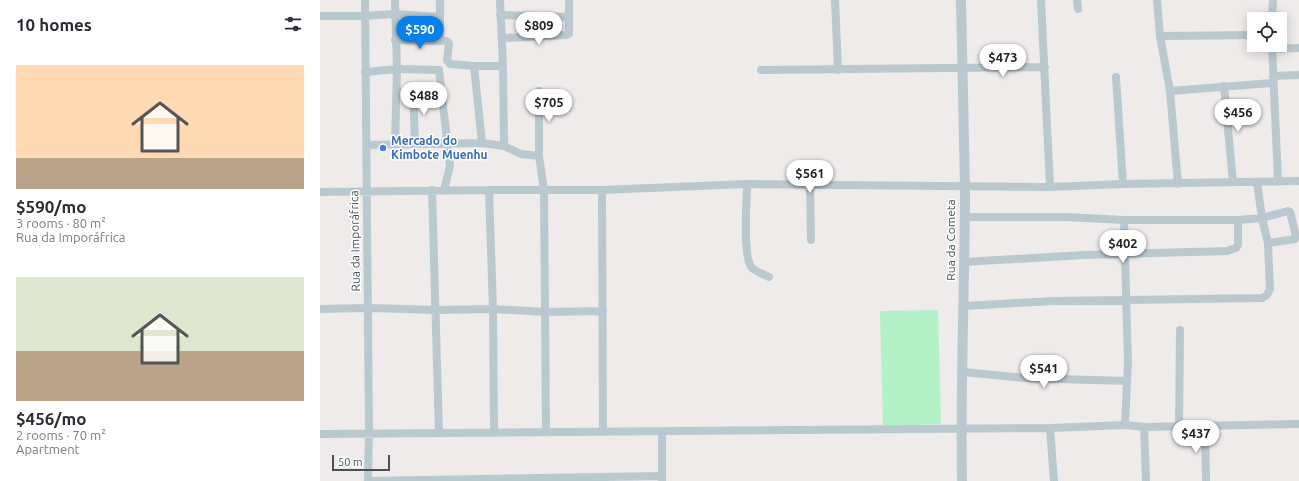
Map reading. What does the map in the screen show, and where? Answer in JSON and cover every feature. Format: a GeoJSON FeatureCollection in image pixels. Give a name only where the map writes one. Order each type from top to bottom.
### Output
{"type":"FeatureCollection","features":[{"type":"Feature","properties":{"kind":"street","name":"Rua da Imporáfrica"},"geometry":{"type":"LineString","coordinates":[[365,0],[369,433],[368,481]]}},
{"type":"Feature","properties":{"kind":"street"},"geometry":{"type":"LineString","coordinates":[[395,0],[394,14],[397,69],[395,144]]}},
{"type":"Feature","properties":{"kind":"street"},"geometry":{"type":"LineString","coordinates":[[440,0],[440,41]]}},
{"type":"Feature","properties":{"kind":"street"},"geometry":{"type":"LineString","coordinates":[[500,0],[504,146]]}},
{"type":"Feature","properties":{"kind":"street"},"geometry":{"type":"LineString","coordinates":[[502,38],[565,36],[569,34],[570,0]]}},
{"type":"Feature","properties":{"kind":"street"},"geometry":{"type":"LineString","coordinates":[[834,0],[838,70]]}},
{"type":"Feature","properties":{"kind":"street","name":"Rua da Cometa"},"geometry":{"type":"LineString","coordinates":[[961,0],[965,187],[961,428],[962,481]]}},
{"type":"Feature","properties":{"kind":"street"},"geometry":{"type":"LineString","coordinates":[[1041,0],[1050,188]]}},
{"type":"Feature","properties":{"kind":"street"},"geometry":{"type":"LineString","coordinates":[[1077,0],[1078,9]]}},
{"type":"Feature","properties":{"kind":"street"},"geometry":{"type":"LineString","coordinates":[[1157,0],[1160,36],[1170,91],[1178,184]]}},
{"type":"Feature","properties":{"kind":"street"},"geometry":{"type":"LineString","coordinates":[[1272,12],[1273,0]]}},
{"type":"Feature","properties":{"kind":"street"},"geometry":{"type":"LineString","coordinates":[[320,16],[394,14],[440,17]]}},
{"type":"Feature","properties":{"kind":"street"},"geometry":{"type":"LineString","coordinates":[[500,15],[569,17]]}},
{"type":"Feature","properties":{"kind":"street"},"geometry":{"type":"LineString","coordinates":[[1160,36],[1247,35]]}},
{"type":"Feature","properties":{"kind":"street"},"geometry":{"type":"LineString","coordinates":[[395,40],[448,42],[447,60],[450,64],[503,66]]}},
{"type":"Feature","properties":{"kind":"street"},"geometry":{"type":"LineString","coordinates":[[1287,48],[1299,48]]}},
{"type":"Feature","properties":{"kind":"street"},"geometry":{"type":"LineString","coordinates":[[1272,52],[1278,181]]}},
{"type":"Feature","properties":{"kind":"street"},"geometry":{"type":"LineString","coordinates":[[474,66],[482,144]]}},
{"type":"Feature","properties":{"kind":"street"},"geometry":{"type":"LineString","coordinates":[[761,70],[1045,67]]}},
{"type":"Feature","properties":{"kind":"street"},"geometry":{"type":"LineString","coordinates":[[365,72],[397,69],[439,70],[450,166],[444,190]]}},
{"type":"Feature","properties":{"kind":"street"},"geometry":{"type":"LineString","coordinates":[[1170,91],[1224,86],[1299,75]]}},
{"type":"Feature","properties":{"kind":"street"},"geometry":{"type":"LineString","coordinates":[[1116,77],[1122,184]]}},
{"type":"Feature","properties":{"kind":"street"},"geometry":{"type":"LineString","coordinates":[[1224,86],[1233,182]]}},
{"type":"Feature","properties":{"kind":"street"},"geometry":{"type":"LineString","coordinates":[[413,89],[415,144]]}},
{"type":"Feature","properties":{"kind":"street"},"geometry":{"type":"LineString","coordinates":[[539,91],[539,156],[544,190],[546,432]]}},
{"type":"Feature","properties":{"kind":"street"},"geometry":{"type":"LineString","coordinates":[[366,145],[448,143],[482,144],[504,146],[521,154],[539,156]]}},
{"type":"Feature","properties":{"kind":"street"},"geometry":{"type":"LineString","coordinates":[[320,192],[432,190],[602,190],[747,184],[1050,188],[1122,184],[1299,181]]}},
{"type":"Feature","properties":{"kind":"street"},"geometry":{"type":"LineString","coordinates":[[964,306],[1053,301],[1262,298],[1267,295],[1270,289],[1268,243],[1262,218],[1257,182]]}},
{"type":"Feature","properties":{"kind":"street"},"geometry":{"type":"LineString","coordinates":[[747,184],[746,243],[748,258],[752,267],[758,272],[769,277]]}},
{"type":"Feature","properties":{"kind":"street"},"geometry":{"type":"LineString","coordinates":[[810,184],[811,240]]}},
{"type":"Feature","properties":{"kind":"street"},"geometry":{"type":"LineString","coordinates":[[432,190],[439,432]]}},
{"type":"Feature","properties":{"kind":"street"},"geometry":{"type":"LineString","coordinates":[[489,190],[493,309],[494,432]]}},
{"type":"Feature","properties":{"kind":"street"},"geometry":{"type":"LineString","coordinates":[[602,190],[603,431]]}},
{"type":"Feature","properties":{"kind":"street"},"geometry":{"type":"LineString","coordinates":[[964,217],[1067,217],[1124,220],[1238,220],[1262,218],[1288,211],[1292,214],[1296,236],[1295,239],[1268,243]]}},
{"type":"Feature","properties":{"kind":"street"},"geometry":{"type":"LineString","coordinates":[[1124,220],[1127,381],[1125,425]]}},
{"type":"Feature","properties":{"kind":"street"},"geometry":{"type":"LineString","coordinates":[[964,262],[1084,255],[1231,250],[1236,248],[1238,245],[1238,220]]}},
{"type":"Feature","properties":{"kind":"street"},"geometry":{"type":"LineString","coordinates":[[320,310],[368,308],[436,310],[493,309],[546,312],[603,311]]}},
{"type":"Feature","properties":{"kind":"street"},"geometry":{"type":"LineString","coordinates":[[1180,330],[1180,426]]}},
{"type":"Feature","properties":{"kind":"street"},"geometry":{"type":"LineString","coordinates":[[962,372],[1025,378],[1127,381]]}},
{"type":"Feature","properties":{"kind":"street"},"geometry":{"type":"LineString","coordinates":[[320,434],[1050,428],[1125,425],[1144,427],[1299,424]]}},
{"type":"Feature","properties":{"kind":"street"},"geometry":{"type":"LineString","coordinates":[[1205,426],[1206,481]]}},
{"type":"Feature","properties":{"kind":"street"},"geometry":{"type":"LineString","coordinates":[[1144,427],[1146,481]]}},
{"type":"Feature","properties":{"kind":"street"},"geometry":{"type":"LineString","coordinates":[[1050,428],[1054,481]]}},
{"type":"Feature","properties":{"kind":"street"},"geometry":{"type":"LineString","coordinates":[[368,481],[662,479],[662,431]]}},
{"type":"Feature","properties":{"kind":"green space"},"geometry":{"type":"Polygon","coordinates":[[[938,310],[941,424],[883,426],[880,311],[938,310]]]}},
{"type":"Feature","properties":{"kind":"place","name":"Mercado do Kimbote Muenhu"},"geometry":{"type":"Point","coordinates":[383,148]}}]}
